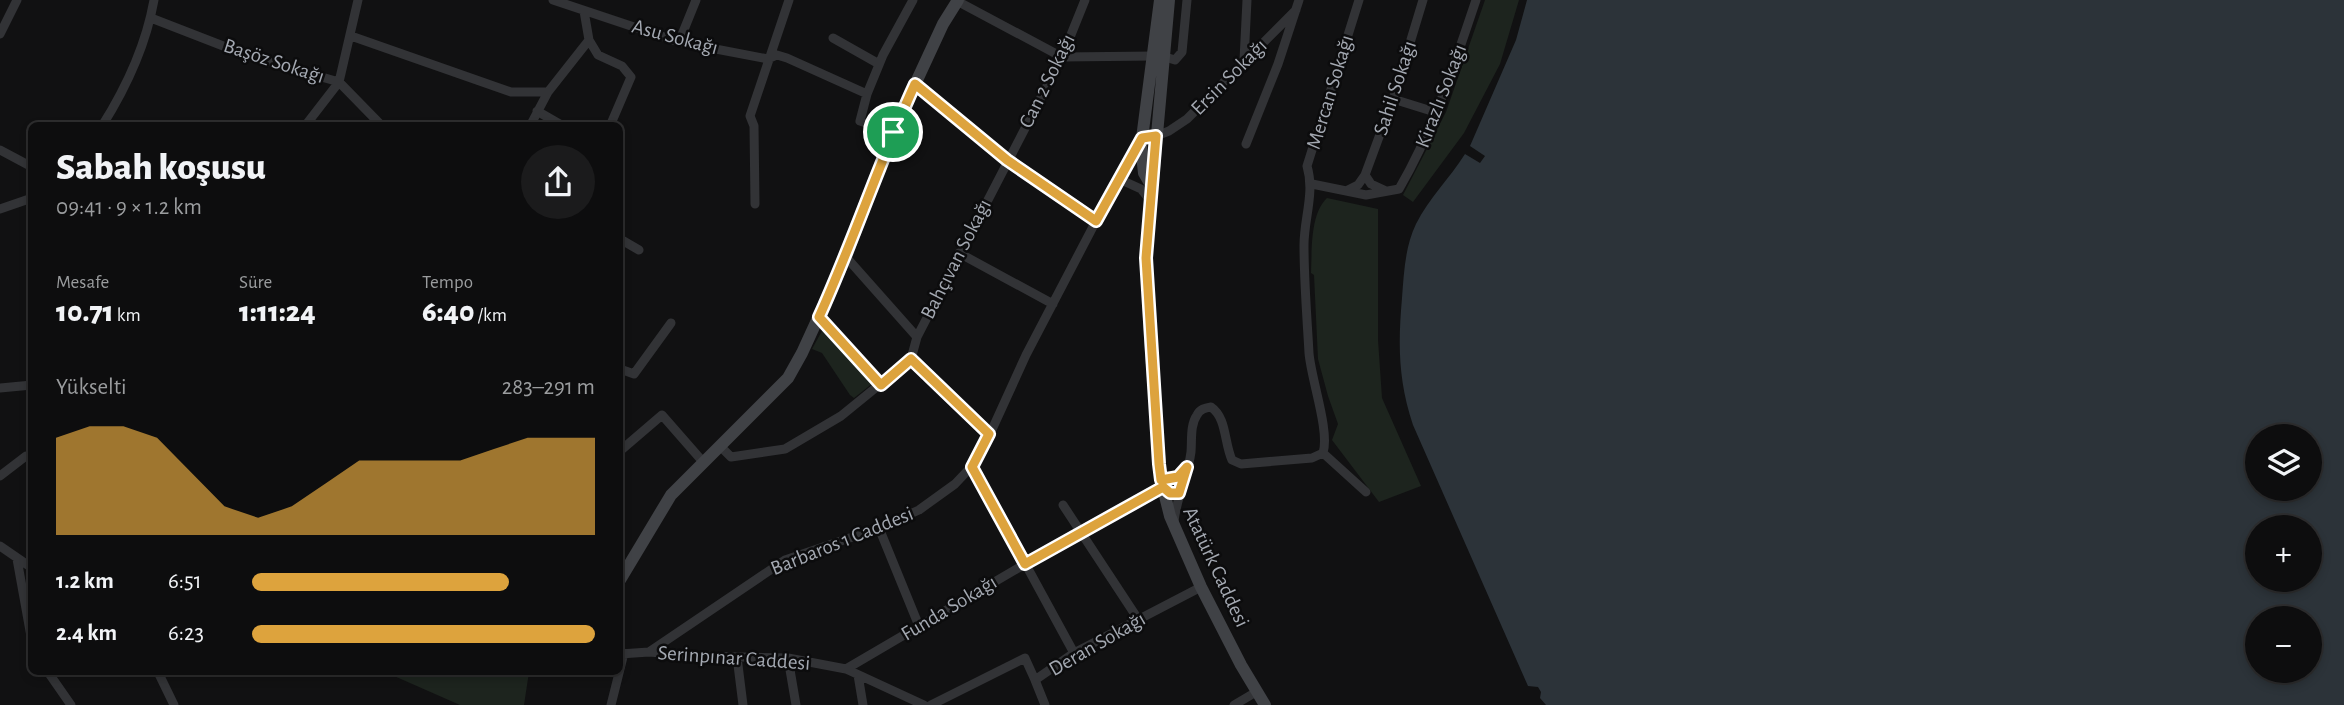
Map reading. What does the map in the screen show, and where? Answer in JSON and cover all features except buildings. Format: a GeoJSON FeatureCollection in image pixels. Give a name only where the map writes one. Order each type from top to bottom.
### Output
{"type":"FeatureCollection","features":[{"type":"Feature","properties":{"kind":"main road"},"geometry":{"type":"LineString","coordinates":[[623,575],[671,495],[788,378],[846,257],[893,132],[943,24],[958,0]]}},
{"type":"Feature","properties":{"kind":"main road"},"geometry":{"type":"LineString","coordinates":[[1159,57],[1160,0]]}},
{"type":"Feature","properties":{"kind":"main road"},"geometry":{"type":"LineString","coordinates":[[1149,137],[1169,0]]}},
{"type":"Feature","properties":{"kind":"main road","name":"Atatürk Caddesi"},"geometry":{"type":"LineString","coordinates":[[1149,137],[1154,172],[1146,258],[1162,483],[1173,524],[1201,587],[1265,705]]}},
{"type":"Feature","properties":{"kind":"street"},"geometry":{"type":"LineString","coordinates":[[0,34],[17,0]]}},
{"type":"Feature","properties":{"kind":"street"},"geometry":{"type":"LineString","coordinates":[[104,122],[117,102],[151,18],[154,0]]}},
{"type":"Feature","properties":{"kind":"street"},"geometry":{"type":"LineString","coordinates":[[308,122],[339,82],[358,0]]}},
{"type":"Feature","properties":{"kind":"street","name":"Asu Sokağı"},"geometry":{"type":"LineString","coordinates":[[553,0],[679,42],[768,59],[777,55],[867,94]]}},
{"type":"Feature","properties":{"kind":"street"},"geometry":{"type":"LineString","coordinates":[[679,42],[696,0]]}},
{"type":"Feature","properties":{"kind":"street"},"geometry":{"type":"LineString","coordinates":[[755,204],[754,126],[750,116],[789,0]]}},
{"type":"Feature","properties":{"kind":"street"},"geometry":{"type":"LineString","coordinates":[[893,132],[860,121],[879,64],[912,0]]}},
{"type":"Feature","properties":{"kind":"street"},"geometry":{"type":"LineString","coordinates":[[958,0],[1062,57],[1159,57],[1175,60],[1182,52],[1187,0]]}},
{"type":"Feature","properties":{"kind":"street","name":"Can 2 Sokağı"},"geometry":{"type":"LineString","coordinates":[[1007,160],[1062,57],[1085,0]]}},
{"type":"Feature","properties":{"kind":"street"},"geometry":{"type":"LineString","coordinates":[[1244,60],[1247,0]]}},
{"type":"Feature","properties":{"kind":"street","name":"Mercan Sokağı"},"geometry":{"type":"LineString","coordinates":[[1322,453],[1324,434],[1311,375],[1304,246],[1312,184],[1307,166],[1359,0]]}},
{"type":"Feature","properties":{"kind":"street","name":"Sahil Sokağı"},"geometry":{"type":"LineString","coordinates":[[1365,176],[1393,99],[1423,0]]}},
{"type":"Feature","properties":{"kind":"street","name":"Kirazlı Sokağı"},"geometry":{"type":"LineString","coordinates":[[1384,190],[1399,189],[1417,158],[1437,113],[1476,0]]}},
{"type":"Feature","properties":{"kind":"street"},"geometry":{"type":"LineString","coordinates":[[1246,144],[1278,64],[1297,5]]}},
{"type":"Feature","properties":{"kind":"street","name":"Ersin Sokağı"},"geometry":{"type":"LineString","coordinates":[[1149,137],[1169,131],[1187,119],[1297,5]]}},
{"type":"Feature","properties":{"kind":"street"},"geometry":{"type":"LineString","coordinates":[[584,11],[589,40],[598,55],[622,66],[631,77],[612,122]]}},
{"type":"Feature","properties":{"kind":"street","name":"Başöz Sokağı"},"geometry":{"type":"LineString","coordinates":[[151,18],[249,56],[339,82],[378,122]]}},
{"type":"Feature","properties":{"kind":"street"},"geometry":{"type":"LineString","coordinates":[[351,36],[511,93],[548,92]]}},
{"type":"Feature","properties":{"kind":"street"},"geometry":{"type":"LineString","coordinates":[[833,38],[879,64]]}},
{"type":"Feature","properties":{"kind":"street"},"geometry":{"type":"LineString","coordinates":[[532,122],[548,92],[589,40]]}},
{"type":"Feature","properties":{"kind":"street"},"geometry":{"type":"LineString","coordinates":[[915,84],[1007,160],[1096,221]]}},
{"type":"Feature","properties":{"kind":"street"},"geometry":{"type":"LineString","coordinates":[[1393,99],[1437,113]]}},
{"type":"Feature","properties":{"kind":"street"},"geometry":{"type":"LineString","coordinates":[[537,111],[556,122]]}},
{"type":"Feature","properties":{"kind":"street","name":"Barbaros 1 Caddesi"},"geometry":{"type":"LineString","coordinates":[[649,652],[785,560],[919,510],[955,484],[972,467],[1026,355],[1096,221],[1119,179],[1149,137]]}},
{"type":"Feature","properties":{"kind":"street"},"geometry":{"type":"LineString","coordinates":[[0,150],[28,165]]}},
{"type":"Feature","properties":{"kind":"street","name":"Bahçıvan Sokağı"},"geometry":{"type":"LineString","coordinates":[[911,359],[917,337],[1007,160]]}},
{"type":"Feature","properties":{"kind":"street"},"geometry":{"type":"LineString","coordinates":[[1344,192],[1358,185],[1365,176],[1371,184],[1384,190]]}},
{"type":"Feature","properties":{"kind":"street"},"geometry":{"type":"LineString","coordinates":[[1119,179],[1133,184],[1151,185]]}},
{"type":"Feature","properties":{"kind":"street"},"geometry":{"type":"LineString","coordinates":[[1133,184],[1150,200]]}},
{"type":"Feature","properties":{"kind":"street"},"geometry":{"type":"LineString","coordinates":[[1312,184],[1366,195],[1384,190]]}},
{"type":"Feature","properties":{"kind":"street"},"geometry":{"type":"LineString","coordinates":[[0,209],[28,199]]}},
{"type":"Feature","properties":{"kind":"street"},"geometry":{"type":"LineString","coordinates":[[623,241],[639,250]]}},
{"type":"Feature","properties":{"kind":"street"},"geometry":{"type":"LineString","coordinates":[[959,253],[1053,304]]}},
{"type":"Feature","properties":{"kind":"street"},"geometry":{"type":"LineString","coordinates":[[846,257],[917,337]]}},
{"type":"Feature","properties":{"kind":"street"},"geometry":{"type":"LineString","coordinates":[[819,317],[881,385]]}},
{"type":"Feature","properties":{"kind":"street"},"geometry":{"type":"LineString","coordinates":[[623,370],[634,374],[671,323]]}},
{"type":"Feature","properties":{"kind":"street"},"geometry":{"type":"LineString","coordinates":[[721,447],[731,457],[785,449],[841,416],[911,359],[989,434]]}},
{"type":"Feature","properties":{"kind":"street"},"geometry":{"type":"LineString","coordinates":[[0,388],[28,385]]}},
{"type":"Feature","properties":{"kind":"street"},"geometry":{"type":"LineString","coordinates":[[1173,524],[1187,467],[1194,420],[1198,412],[1211,407],[1221,418],[1232,460],[1241,464],[1312,458],[1322,453],[1366,492]]}},
{"type":"Feature","properties":{"kind":"street"},"geometry":{"type":"LineString","coordinates":[[623,448],[662,415],[704,463]]}},
{"type":"Feature","properties":{"kind":"street"},"geometry":{"type":"LineString","coordinates":[[0,476],[28,456]]}},
{"type":"Feature","properties":{"kind":"street"},"geometry":{"type":"LineString","coordinates":[[972,467],[1074,653]]}},
{"type":"Feature","properties":{"kind":"street","name":"Funda Sokağı"},"geometry":{"type":"LineString","coordinates":[[846,669],[1080,534],[1162,483],[1178,477],[1187,467]]}},
{"type":"Feature","properties":{"kind":"street"},"geometry":{"type":"LineString","coordinates":[[1162,483],[1170,493],[1179,493]]}},
{"type":"Feature","properties":{"kind":"street"},"geometry":{"type":"LineString","coordinates":[[1063,505],[1138,619]]}},
{"type":"Feature","properties":{"kind":"street"},"geometry":{"type":"LineString","coordinates":[[879,527],[919,626]]}},
{"type":"Feature","properties":{"kind":"street"},"geometry":{"type":"LineString","coordinates":[[0,546],[28,566]]}},
{"type":"Feature","properties":{"kind":"street"},"geometry":{"type":"LineString","coordinates":[[17,559],[28,620]]}},
{"type":"Feature","properties":{"kind":"street","name":"Deran Sokağı"},"geometry":{"type":"LineString","coordinates":[[931,705],[1025,658],[1035,680],[1074,653],[1201,587]]}},
{"type":"Feature","properties":{"kind":"street","name":"Serinpınar Caddesi"},"geometry":{"type":"LineString","coordinates":[[623,653],[788,658],[846,669],[924,705]]}},
{"type":"Feature","properties":{"kind":"street"},"geometry":{"type":"LineString","coordinates":[[737,657],[743,705]]}},
{"type":"Feature","properties":{"kind":"street"},"geometry":{"type":"LineString","coordinates":[[788,658],[796,705]]}},
{"type":"Feature","properties":{"kind":"street"},"geometry":{"type":"LineString","coordinates":[[50,675],[71,705]]}},
{"type":"Feature","properties":{"kind":"street"},"geometry":{"type":"LineString","coordinates":[[159,675],[174,705]]}},
{"type":"Feature","properties":{"kind":"street"},"geometry":{"type":"LineString","coordinates":[[611,705],[617,675]]}},
{"type":"Feature","properties":{"kind":"street"},"geometry":{"type":"LineString","coordinates":[[858,675],[863,705]]}},
{"type":"Feature","properties":{"kind":"street"},"geometry":{"type":"LineString","coordinates":[[1035,680],[1045,705]]}},
{"type":"Feature","properties":{"kind":"street"},"geometry":{"type":"LineString","coordinates":[[1234,705],[1256,692]]}},
{"type":"Feature","properties":{"kind":"shaded area"},"geometry":{"type":"Polygon","coordinates":[[[1485,0],[1519,0],[1500,64],[1464,133],[1413,202],[1403,195],[1446,112],[1485,0]]]}},
{"type":"Feature","properties":{"kind":"shaded area"},"geometry":{"type":"Polygon","coordinates":[[[1527,0],[2344,0],[2344,705],[1546,705],[1540,698],[1538,687],[1528,686],[1413,425],[1404,393],[1400,331],[1407,251],[1412,233],[1427,205],[1465,154],[1480,163],[1485,156],[1470,146],[1516,40],[1527,0]]]}},
{"type":"Feature","properties":{"kind":"shaded area"},"geometry":{"type":"Polygon","coordinates":[[[1327,198],[1378,209],[1378,340],[1382,398],[1421,486],[1379,502],[1332,440],[1338,424],[1318,359],[1314,275],[1311,273],[1312,243],[1317,213],[1327,198]]]}},
{"type":"Feature","properties":{"kind":"shaded area"},"geometry":{"type":"Polygon","coordinates":[[[823,329],[873,383],[854,398],[822,353],[812,349],[823,329]]]}},
{"type":"Feature","properties":{"kind":"shaded area"},"geometry":{"type":"Polygon","coordinates":[[[392,675],[529,675],[524,705],[460,705],[392,675]]]}},
{"type":"Feature","properties":{"kind":"route"},"geometry":{"type":"LineString","coordinates":[[915,84],[1007,160],[1096,221],[1142,138],[1156,136],[1146,258],[1150,339],[1161,480],[1178,477],[1187,467],[1179,493],[1170,493],[1163,487],[1025,564],[972,467],[989,434],[911,359],[881,385],[819,317],[846,257],[893,132],[915,84]]}}]}
